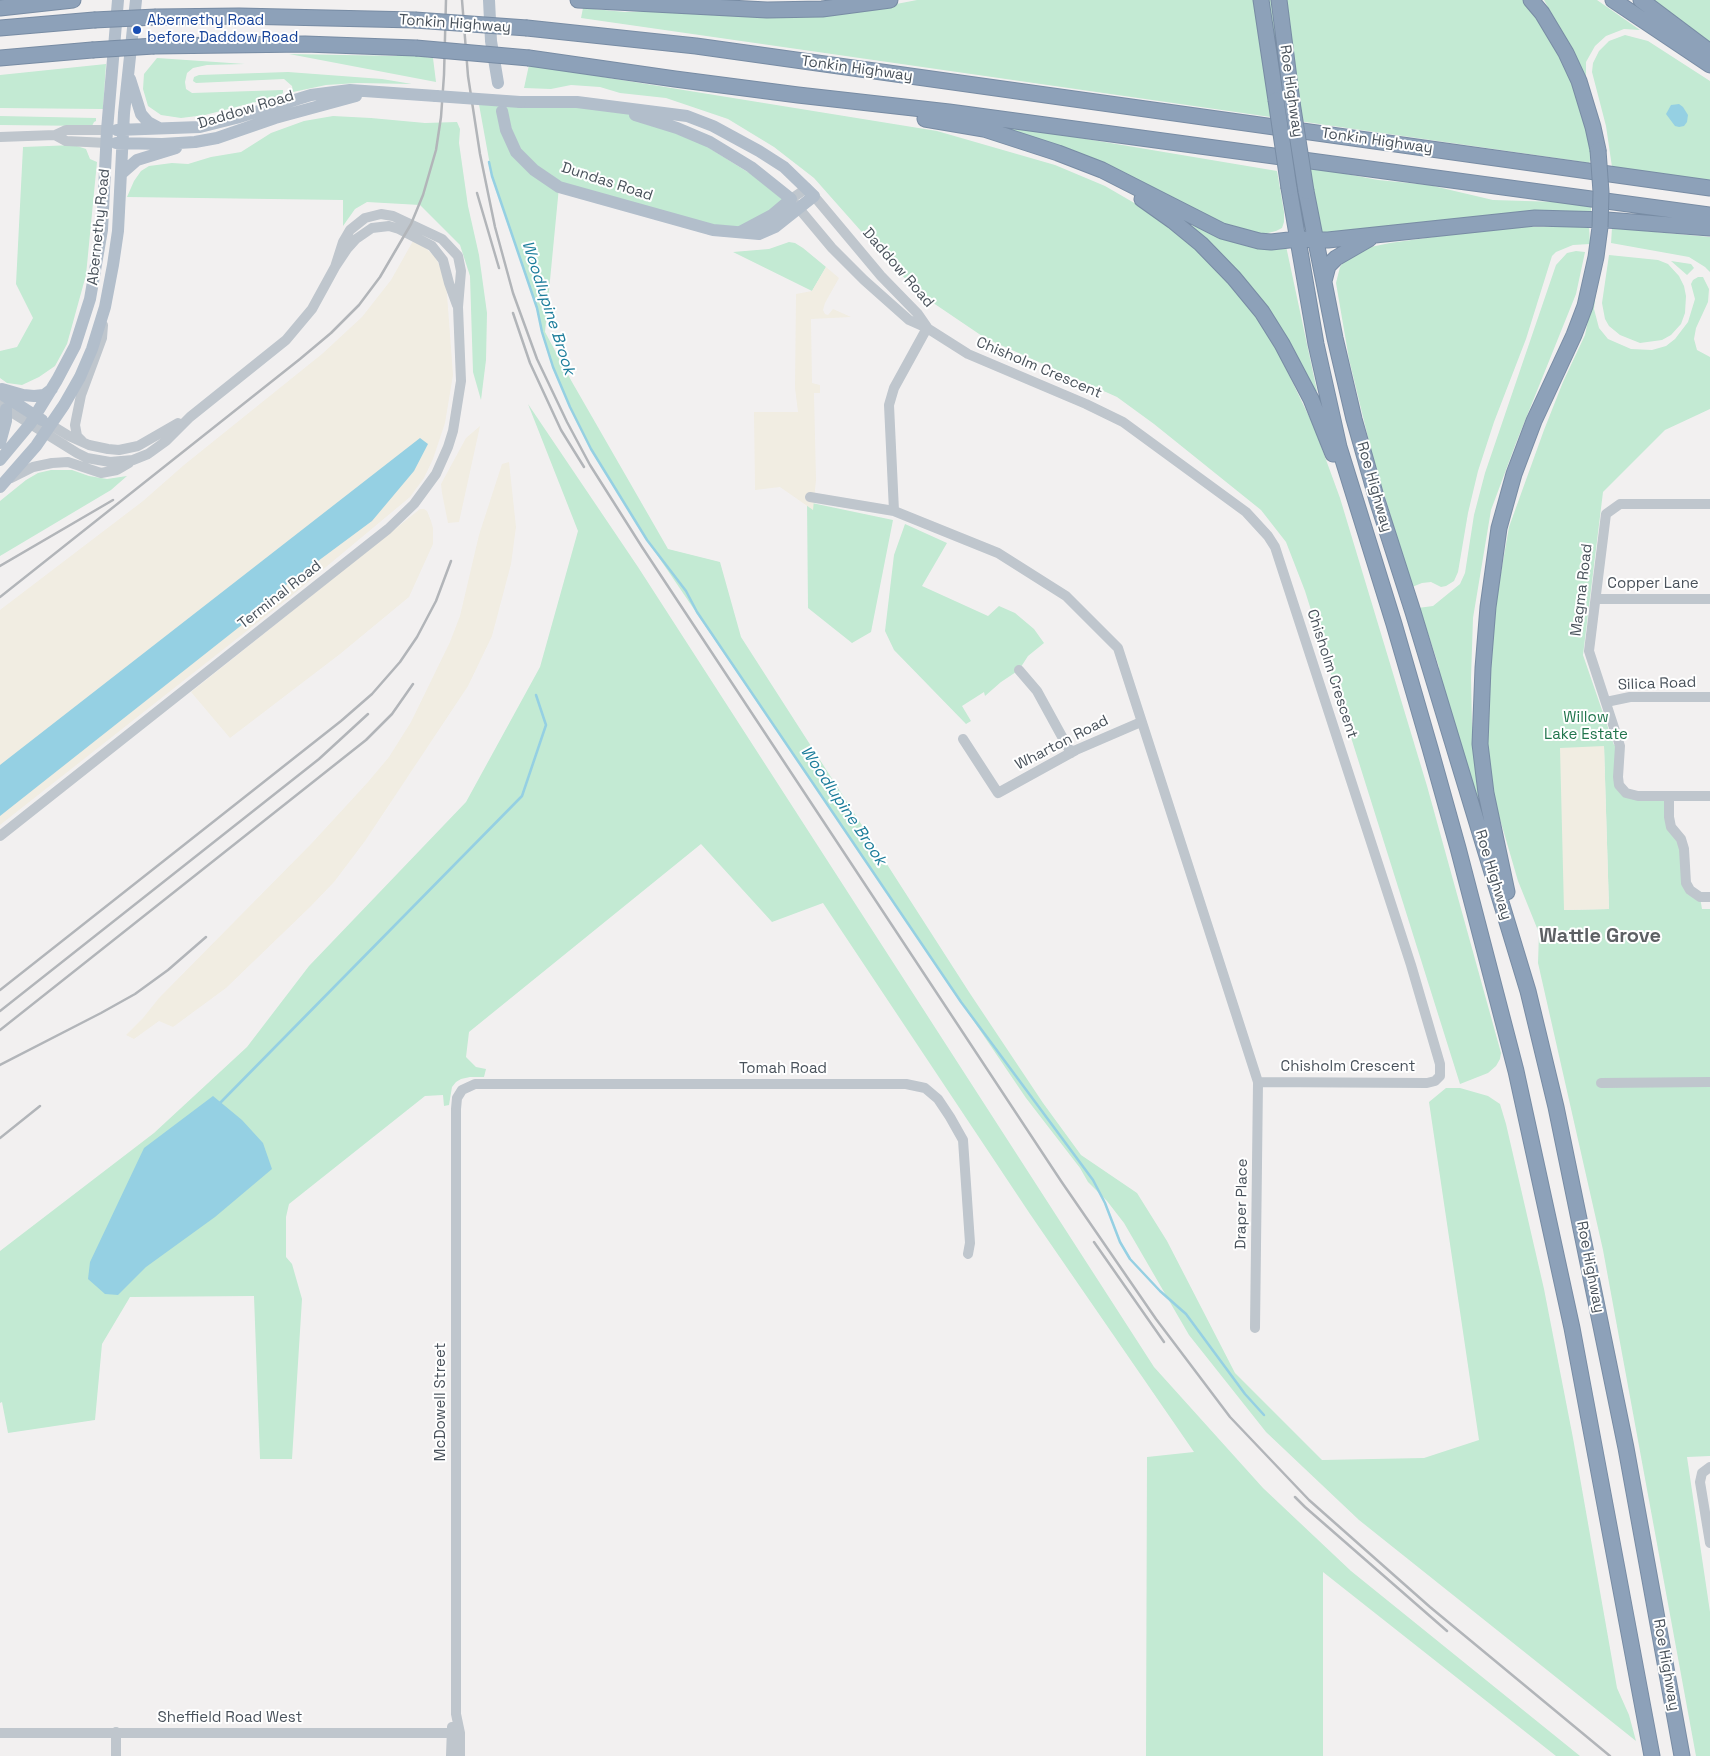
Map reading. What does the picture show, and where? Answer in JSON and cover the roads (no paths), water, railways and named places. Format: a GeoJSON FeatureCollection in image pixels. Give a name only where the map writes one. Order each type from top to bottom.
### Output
{"type":"FeatureCollection","features":[{"type":"Feature","properties":{"kind":"highway"},"geometry":{"type":"LineString","coordinates":[[0,8],[73,0]]}},
{"type":"Feature","properties":{"kind":"highway"},"geometry":{"type":"LineString","coordinates":[[578,0],[767,10],[822,10],[890,0]]}},
{"type":"Feature","properties":{"kind":"highway"},"geometry":{"type":"LineString","coordinates":[[822,10],[849,0]]}},
{"type":"Feature","properties":{"kind":"highway","name":"Roe Highway"},"geometry":{"type":"LineString","coordinates":[[1261,0],[1289,188],[1316,344],[1339,447],[1394,624],[1458,848],[1516,1072],[1572,1328],[1652,1756]]}},
{"type":"Feature","properties":{"kind":"highway","name":"Roe Highway"},"geometry":{"type":"LineString","coordinates":[[1279,0],[1306,191],[1352,410],[1377,500],[1528,991],[1556,1107],[1583,1231],[1626,1448],[1682,1756]]}},
{"type":"Feature","properties":{"kind":"highway"},"geometry":{"type":"LineString","coordinates":[[1528,991],[1486,793],[1480,744],[1488,608],[1499,528],[1514,474],[1534,420],[1574,335],[1585,306],[1596,257],[1602,192],[1594,127],[1579,81],[1566,53],[1542,13],[1531,0]]}},
{"type":"Feature","properties":{"kind":"highway"},"geometry":{"type":"LineString","coordinates":[[1613,0],[1710,65]]}},
{"type":"Feature","properties":{"kind":"highway"},"geometry":{"type":"LineString","coordinates":[[1641,0],[1663,19],[1710,52]]}},
{"type":"Feature","properties":{"kind":"highway","name":"Tonkin Highway"},"geometry":{"type":"LineString","coordinates":[[0,28],[94,20],[239,16],[415,20],[527,28],[696,46],[1710,188]]}},
{"type":"Feature","properties":{"kind":"highway","name":"Tonkin Highway"},"geometry":{"type":"LineString","coordinates":[[0,58],[154,46],[305,44],[416,48],[529,58],[798,95],[949,112],[1710,215]]}},
{"type":"Feature","properties":{"kind":"highway"},"geometry":{"type":"LineString","coordinates":[[798,95],[984,129],[1058,153],[1102,170],[1222,231],[1258,241],[1328,240],[1536,218],[1607,220],[1710,228]]}},
{"type":"Feature","properties":{"kind":"highway"},"geometry":{"type":"LineString","coordinates":[[1058,153],[1103,175],[1145,200],[1173,221],[1201,244],[1221,264],[1262,312],[1282,344],[1311,399],[1374,557]]}},
{"type":"Feature","properties":{"kind":"highway"},"geometry":{"type":"LineString","coordinates":[[1324,282],[1328,266],[1336,258],[1377,235]]}},
{"type":"Feature","properties":{"kind":"main road","name":"Abernethy Road"},"geometry":{"type":"LineString","coordinates":[[0,460],[33,420],[53,388],[75,346],[90,299],[102,230],[107,130],[118,0]]}},
{"type":"Feature","properties":{"kind":"main road","name":"Abernethy Road"},"geometry":{"type":"LineString","coordinates":[[4,484],[48,430],[80,377],[92,349],[105,307],[117,239],[128,74],[136,0]]}},
{"type":"Feature","properties":{"kind":"main road"},"geometry":{"type":"LineString","coordinates":[[489,0],[491,41],[498,84]]}},
{"type":"Feature","properties":{"kind":"main road"},"geometry":{"type":"LineString","coordinates":[[128,74],[141,114],[148,122],[160,128]]}},
{"type":"Feature","properties":{"kind":"main road","name":"Daddow Road"},"geometry":{"type":"LineString","coordinates":[[107,130],[200,127],[311,95],[350,90],[520,102],[577,102],[612,105],[687,116],[713,126],[784,167],[810,192]]}},
{"type":"Feature","properties":{"kind":"main road","name":"Daddow Road"},"geometry":{"type":"LineString","coordinates":[[107,143],[139,145],[195,142],[217,138],[275,118],[352,97],[386,92]]}},
{"type":"Feature","properties":{"kind":"main road","name":"Daddow Road"},"geometry":{"type":"LineString","coordinates":[[612,105],[642,118],[678,128],[710,142],[752,167],[795,204]]}},
{"type":"Feature","properties":{"kind":"main road","name":"Dundas Road"},"geometry":{"type":"LineString","coordinates":[[502,111],[506,130],[516,152],[534,170],[559,187],[713,230],[740,232],[795,204],[810,192]]}},
{"type":"Feature","properties":{"kind":"main road"},"geometry":{"type":"LineString","coordinates":[[121,174],[140,159],[195,142]]}},
{"type":"Feature","properties":{"kind":"main road"},"geometry":{"type":"LineString","coordinates":[[0,388],[18,394],[34,396],[44,395],[53,388]]}},
{"type":"Feature","properties":{"kind":"main road"},"geometry":{"type":"LineString","coordinates":[[0,393],[48,430]]}},
{"type":"Feature","properties":{"kind":"main road"},"geometry":{"type":"LineString","coordinates":[[0,443],[6,421],[3,407]]}},
{"type":"Feature","properties":{"kind":"street","name":"Daddow Road"},"geometry":{"type":"LineString","coordinates":[[0,137],[55,135],[66,130],[107,130]]}},
{"type":"Feature","properties":{"kind":"street","name":"Daddow Road"},"geometry":{"type":"LineString","coordinates":[[55,135],[66,141],[107,143]]}},
{"type":"Feature","properties":{"kind":"street","name":"Daddow Road"},"geometry":{"type":"LineString","coordinates":[[810,192],[881,276],[918,314],[927,328]]}},
{"type":"Feature","properties":{"kind":"street","name":"Daddow Road"},"geometry":{"type":"LineString","coordinates":[[795,204],[832,248],[864,280],[909,320],[927,328]]}},
{"type":"Feature","properties":{"kind":"street","name":"Terminal Road"},"geometry":{"type":"LineString","coordinates":[[0,836],[388,529],[414,504],[436,474],[453,431],[461,381],[458,308],[461,271],[458,256],[442,239],[393,216],[375,214],[354,225],[346,236],[336,266]]}},
{"type":"Feature","properties":{"kind":"street","name":"Terminal Road"},"geometry":{"type":"LineString","coordinates":[[48,430],[108,450],[129,448],[148,441],[190,416],[286,340],[312,309],[336,266],[356,239],[364,232],[380,226],[399,229],[427,243],[440,254],[458,308]]}},
{"type":"Feature","properties":{"kind":"street"},"geometry":{"type":"LineString","coordinates":[[83,442],[77,436],[75,425],[81,395],[102,338],[105,307]]}},
{"type":"Feature","properties":{"kind":"street"},"geometry":{"type":"LineString","coordinates":[[894,511],[890,404],[894,388],[927,328]]}},
{"type":"Feature","properties":{"kind":"street","name":"Chisholm Crescent"},"geometry":{"type":"LineString","coordinates":[[927,328],[968,354],[1086,404],[1123,422],[1246,512],[1268,536],[1275,547],[1411,965],[1441,1070],[1440,1076],[1434,1081],[1427,1083],[1258,1082]]}},
{"type":"Feature","properties":{"kind":"street"},"geometry":{"type":"LineString","coordinates":[[3,407],[33,420]]}},
{"type":"Feature","properties":{"kind":"street","name":"Terminal Road"},"geometry":{"type":"LineString","coordinates":[[48,430],[76,453],[99,461],[121,462],[148,454],[166,441],[190,416]]}},
{"type":"Feature","properties":{"kind":"street"},"geometry":{"type":"LineString","coordinates":[[4,484],[15,475],[32,467],[59,462],[75,464],[95,472],[107,472],[117,470],[148,454]]}},
{"type":"Feature","properties":{"kind":"street"},"geometry":{"type":"LineString","coordinates":[[810,497],[894,511],[998,553],[1066,596],[1118,648],[1258,1082]]}},
{"type":"Feature","properties":{"kind":"street","name":"Magma Road"},"geometry":{"type":"LineString","coordinates":[[1669,796],[1638,796],[1626,793],[1619,785],[1620,746],[1589,651],[1606,514],[1620,504],[1710,504]]}},
{"type":"Feature","properties":{"kind":"street","name":"Copper Lane"},"geometry":{"type":"LineString","coordinates":[[1596,599],[1710,599]]}},
{"type":"Feature","properties":{"kind":"street"},"geometry":{"type":"LineString","coordinates":[[1020,670],[1038,691],[1071,753]]}},
{"type":"Feature","properties":{"kind":"street","name":"Silica Road"},"geometry":{"type":"LineString","coordinates":[[1606,702],[1630,697],[1710,697]]}},
{"type":"Feature","properties":{"kind":"street","name":"Wharton Road"},"geometry":{"type":"LineString","coordinates":[[963,739],[998,793],[1071,753],[1141,722]]}},
{"type":"Feature","properties":{"kind":"street"},"geometry":{"type":"LineString","coordinates":[[1710,796],[1669,796],[1669,816],[1672,827],[1681,839],[1684,849],[1686,883],[1690,890],[1700,897],[1710,897]]}},
{"type":"Feature","properties":{"kind":"street","name":"Draper Place"},"geometry":{"type":"LineString","coordinates":[[1255,1328],[1258,1082]]}},
{"type":"Feature","properties":{"kind":"street"},"geometry":{"type":"LineString","coordinates":[[1600,1083],[1710,1082]]}},
{"type":"Feature","properties":{"kind":"street","name":"Tomah Road"},"geometry":{"type":"LineString","coordinates":[[462,1090],[475,1084],[906,1084],[925,1088],[938,1099],[963,1140],[970,1243],[968,1254]]}},
{"type":"Feature","properties":{"kind":"street","name":"McDowell Street"},"geometry":{"type":"LineString","coordinates":[[451,1756],[456,1714],[456,1109],[457,1098],[462,1090]]}},
{"type":"Feature","properties":{"kind":"street"},"geometry":{"type":"LineString","coordinates":[[1710,1467],[1702,1473],[1700,1482],[1710,1543]]}},
{"type":"Feature","properties":{"kind":"street"},"geometry":{"type":"LineString","coordinates":[[116,1732],[116,1756]]}},
{"type":"Feature","properties":{"kind":"street","name":"Sheffield Road West"},"geometry":{"type":"LineString","coordinates":[[0,1733],[455,1733]]}},
{"type":"Feature","properties":{"kind":"street","name":"McDowell Street"},"geometry":{"type":"LineString","coordinates":[[455,1733],[460,1756]]}},
{"type":"Feature","properties":{"kind":"water"},"geometry":{"type":"Polygon","coordinates":[[[1679,104],[1688,115],[1684,126],[1679,127],[1675,126],[1666,114],[1671,105],[1679,104]]]}},
{"type":"Feature","properties":{"kind":"water"},"geometry":{"type":"Polygon","coordinates":[[[420,438],[428,444],[414,471],[372,521],[287,584],[262,609],[0,816],[0,765],[420,438]]]}},
{"type":"Feature","properties":{"kind":"water"},"geometry":{"type":"Polygon","coordinates":[[[213,1096],[242,1120],[263,1143],[272,1169],[215,1217],[146,1267],[118,1295],[105,1294],[88,1279],[90,1262],[144,1148],[213,1096]]]}},
{"type":"Feature","properties":{"kind":"waterway","name":"Woodlupine Brook"},"geometry":{"type":"LineString","coordinates":[[489,162],[492,176],[537,308],[553,367],[591,449],[647,540],[686,591],[697,612],[961,1002],[1093,1180],[1105,1203],[1120,1242],[1130,1259],[1160,1291],[1186,1314],[1245,1394],[1264,1415]]}},
{"type":"Feature","properties":{"kind":"waterway"},"geometry":{"type":"LineString","coordinates":[[220,1103],[522,796],[546,725],[536,695]]}},
{"type":"Feature","properties":{"kind":"railway"},"geometry":{"type":"LineString","coordinates":[[0,597],[331,333],[359,305],[380,277],[411,224],[423,195],[436,150],[444,75],[446,0]]}},
{"type":"Feature","properties":{"kind":"railway"},"geometry":{"type":"LineString","coordinates":[[462,0],[468,76],[480,154],[495,227],[513,293],[537,359],[567,422],[590,465],[642,547],[1061,1181],[1156,1319],[1230,1417],[1309,1500],[1430,1607],[1610,1756]]}},
{"type":"Feature","properties":{"kind":"railway"},"geometry":{"type":"LineString","coordinates":[[477,193],[499,268]]}},
{"type":"Feature","properties":{"kind":"railway"},"geometry":{"type":"LineString","coordinates":[[513,313],[530,363],[561,430],[584,467]]}},
{"type":"Feature","properties":{"kind":"railway"},"geometry":{"type":"LineString","coordinates":[[0,566],[113,500]]}},
{"type":"Feature","properties":{"kind":"railway"},"geometry":{"type":"LineString","coordinates":[[0,990],[341,721],[372,694],[400,662],[417,637],[436,601],[451,561]]}},
{"type":"Feature","properties":{"kind":"railway"},"geometry":{"type":"LineString","coordinates":[[0,1030],[366,740],[392,714],[413,684]]}},
{"type":"Feature","properties":{"kind":"railway"},"geometry":{"type":"LineString","coordinates":[[0,1011],[319,759],[368,714]]}},
{"type":"Feature","properties":{"kind":"railway"},"geometry":{"type":"LineString","coordinates":[[0,1065],[135,994],[168,970],[206,937]]}},
{"type":"Feature","properties":{"kind":"railway"},"geometry":{"type":"LineString","coordinates":[[0,1138],[40,1106]]}},
{"type":"Feature","properties":{"kind":"railway"},"geometry":{"type":"LineString","coordinates":[[1094,1242],[1164,1342]]}},
{"type":"Feature","properties":{"kind":"railway"},"geometry":{"type":"LineString","coordinates":[[1295,1497],[1447,1631]]}},
{"type":"Feature","properties":{"kind":"place","name":"Abernethy Road before Daddow Road"},"geometry":{"type":"Point","coordinates":[137,30]}},
{"type":"Feature","properties":{"kind":"district","name":"Wattle Grove"},"geometry":{"type":"Point","coordinates":[1600,937]}},
{"type":"Feature","properties":{"kind":"park label","name":"Willow Lake Estate"},"geometry":{"type":"Point","coordinates":[1586,726]}}]}
